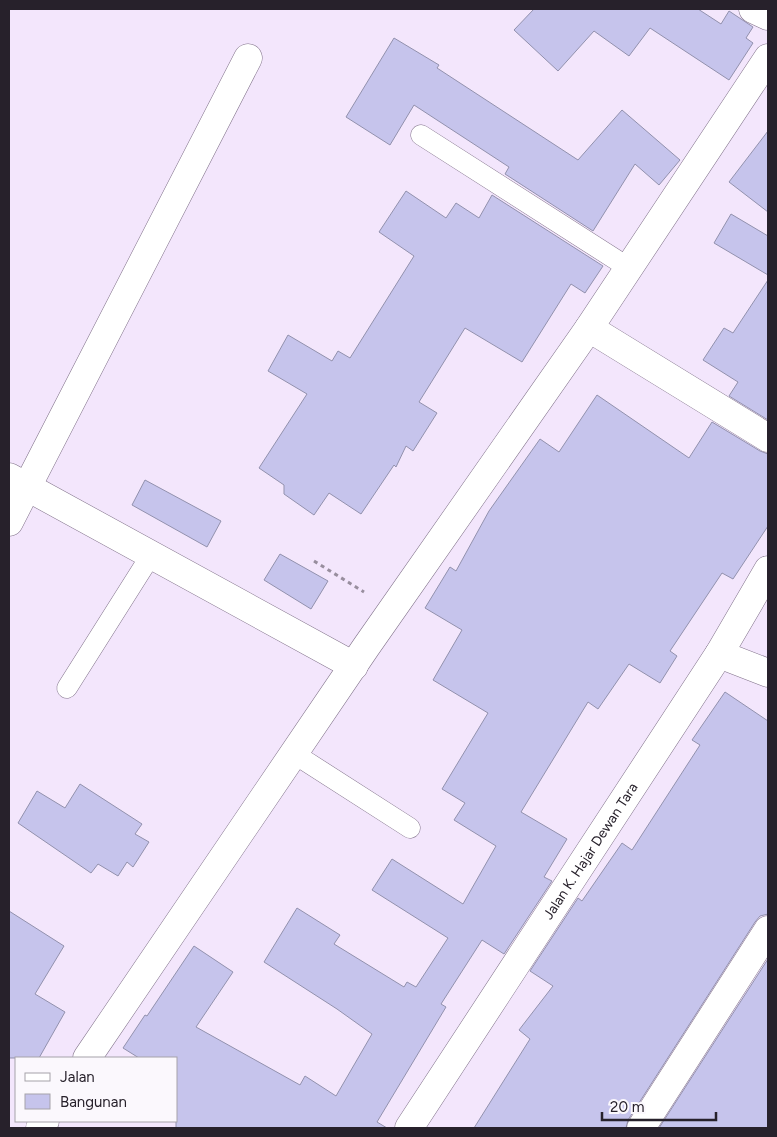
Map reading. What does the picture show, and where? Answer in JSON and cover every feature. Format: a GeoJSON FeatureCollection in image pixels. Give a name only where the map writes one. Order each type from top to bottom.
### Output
{"type":"FeatureCollection","features":[{"type":"Feature","properties":{"kind":"street"},"geometry":{"type":"LineString","coordinates":[[753,9],[768,16]]}},
{"type":"Feature","properties":{"kind":"street"},"geometry":{"type":"LineString","coordinates":[[9,522],[18,482],[248,58]]}},
{"type":"Feature","properties":{"kind":"street"},"geometry":{"type":"LineString","coordinates":[[88,1057],[392,610],[629,268],[768,58]]}},
{"type":"Feature","properties":{"kind":"street"},"geometry":{"type":"LineString","coordinates":[[588,328],[768,438]]}},
{"type":"Feature","properties":{"kind":"street"},"geometry":{"type":"LineString","coordinates":[[18,482],[354,666]]}},
{"type":"Feature","properties":{"kind":"street","name":"Jalan K. Hajar Dewan Tara"},"geometry":{"type":"LineString","coordinates":[[409,1128],[719,654],[768,570]]}},
{"type":"Feature","properties":{"kind":"street"},"geometry":{"type":"LineString","coordinates":[[719,654],[768,673]]}},
{"type":"Feature","properties":{"kind":"street"},"geometry":{"type":"LineString","coordinates":[[642,1128],[768,930]]}},
{"type":"Feature","properties":{"kind":"lane"},"geometry":{"type":"LineString","coordinates":[[420,134],[629,268]]}},
{"type":"Feature","properties":{"kind":"lane"},"geometry":{"type":"LineString","coordinates":[[67,688],[151,555]]}},
{"type":"Feature","properties":{"kind":"lane"},"geometry":{"type":"LineString","coordinates":[[294,754],[410,828]]}},
{"type":"Feature","properties":{"kind":"path"},"geometry":{"type":"LineString","coordinates":[[314,561],[392,610]]}},
{"type":"Feature","properties":{"kind":"building"},"geometry":{"type":"Polygon","coordinates":[[[534,9],[698,9],[721,24],[729,11],[753,27],[746,38],[753,43],[729,80],[650,28],[629,56],[594,31],[558,71],[514,30],[534,9]]]}},
{"type":"Feature","properties":{"kind":"building"},"geometry":{"type":"Polygon","coordinates":[[[394,38],[439,65],[437,68],[578,160],[622,110],[680,160],[659,185],[635,164],[593,231],[505,174],[509,167],[414,105],[390,145],[346,117],[394,38]]]}},
{"type":"Feature","properties":{"kind":"building"},"geometry":{"type":"Polygon","coordinates":[[[768,131],[768,212],[729,182],[768,131]]]}},
{"type":"Feature","properties":{"kind":"building"},"geometry":{"type":"Polygon","coordinates":[[[406,191],[446,218],[456,203],[479,218],[492,195],[603,266],[585,293],[571,284],[522,362],[465,328],[419,402],[437,413],[413,451],[406,446],[396,467],[394,465],[361,514],[329,493],[314,515],[284,494],[284,485],[259,468],[307,394],[268,371],[288,335],[332,361],[338,351],[350,358],[414,256],[379,232],[406,191]]]}},
{"type":"Feature","properties":{"kind":"building"},"geometry":{"type":"Polygon","coordinates":[[[731,214],[768,236],[768,275],[714,243],[731,214]]]}},
{"type":"Feature","properties":{"kind":"building"},"geometry":{"type":"Polygon","coordinates":[[[768,280],[768,420],[729,396],[738,382],[703,360],[724,328],[733,333],[768,280]]]}},
{"type":"Feature","properties":{"kind":"building"},"geometry":{"type":"Polygon","coordinates":[[[597,395],[689,458],[712,422],[768,454],[768,526],[733,579],[722,573],[670,651],[677,656],[660,683],[629,664],[598,709],[588,702],[521,812],[567,839],[544,877],[552,881],[504,954],[482,940],[441,1004],[446,1007],[377,1122],[387,1128],[176,1128],[176,1122],[178,1122],[178,1057],[137,1057],[123,1048],[194,946],[233,972],[196,1027],[300,1085],[305,1076],[336,1096],[372,1034],[264,962],[297,908],[340,935],[334,944],[404,987],[407,982],[416,987],[448,938],[372,890],[392,859],[463,904],[496,846],[454,820],[465,803],[442,789],[488,713],[433,680],[462,630],[425,608],[450,567],[456,571],[489,511],[540,439],[559,452],[597,395]]]}},
{"type":"Feature","properties":{"kind":"building"},"geometry":{"type":"Polygon","coordinates":[[[145,480],[221,521],[207,547],[132,505],[145,480]]]}},
{"type":"Feature","properties":{"kind":"building"},"geometry":{"type":"Polygon","coordinates":[[[280,554],[328,581],[311,609],[264,580],[280,554]]]}},
{"type":"Feature","properties":{"kind":"building"},"geometry":{"type":"Polygon","coordinates":[[[725,692],[768,721],[768,914],[760,916],[755,922],[628,1120],[626,1128],[474,1128],[530,1039],[519,1030],[553,986],[530,971],[578,898],[582,901],[622,843],[632,850],[700,745],[692,740],[725,692]]]}},
{"type":"Feature","properties":{"kind":"building"},"geometry":{"type":"Polygon","coordinates":[[[80,784],[142,824],[135,834],[149,842],[133,867],[127,862],[118,876],[98,864],[91,873],[18,823],[37,791],[65,808],[80,784]]]}},
{"type":"Feature","properties":{"kind":"building"},"geometry":{"type":"Polygon","coordinates":[[[9,911],[64,946],[35,994],[65,1012],[40,1057],[9,1058],[9,911]]]}},
{"type":"Feature","properties":{"kind":"building"},"geometry":{"type":"Polygon","coordinates":[[[768,959],[768,1128],[659,1128],[768,959]]]}}]}
